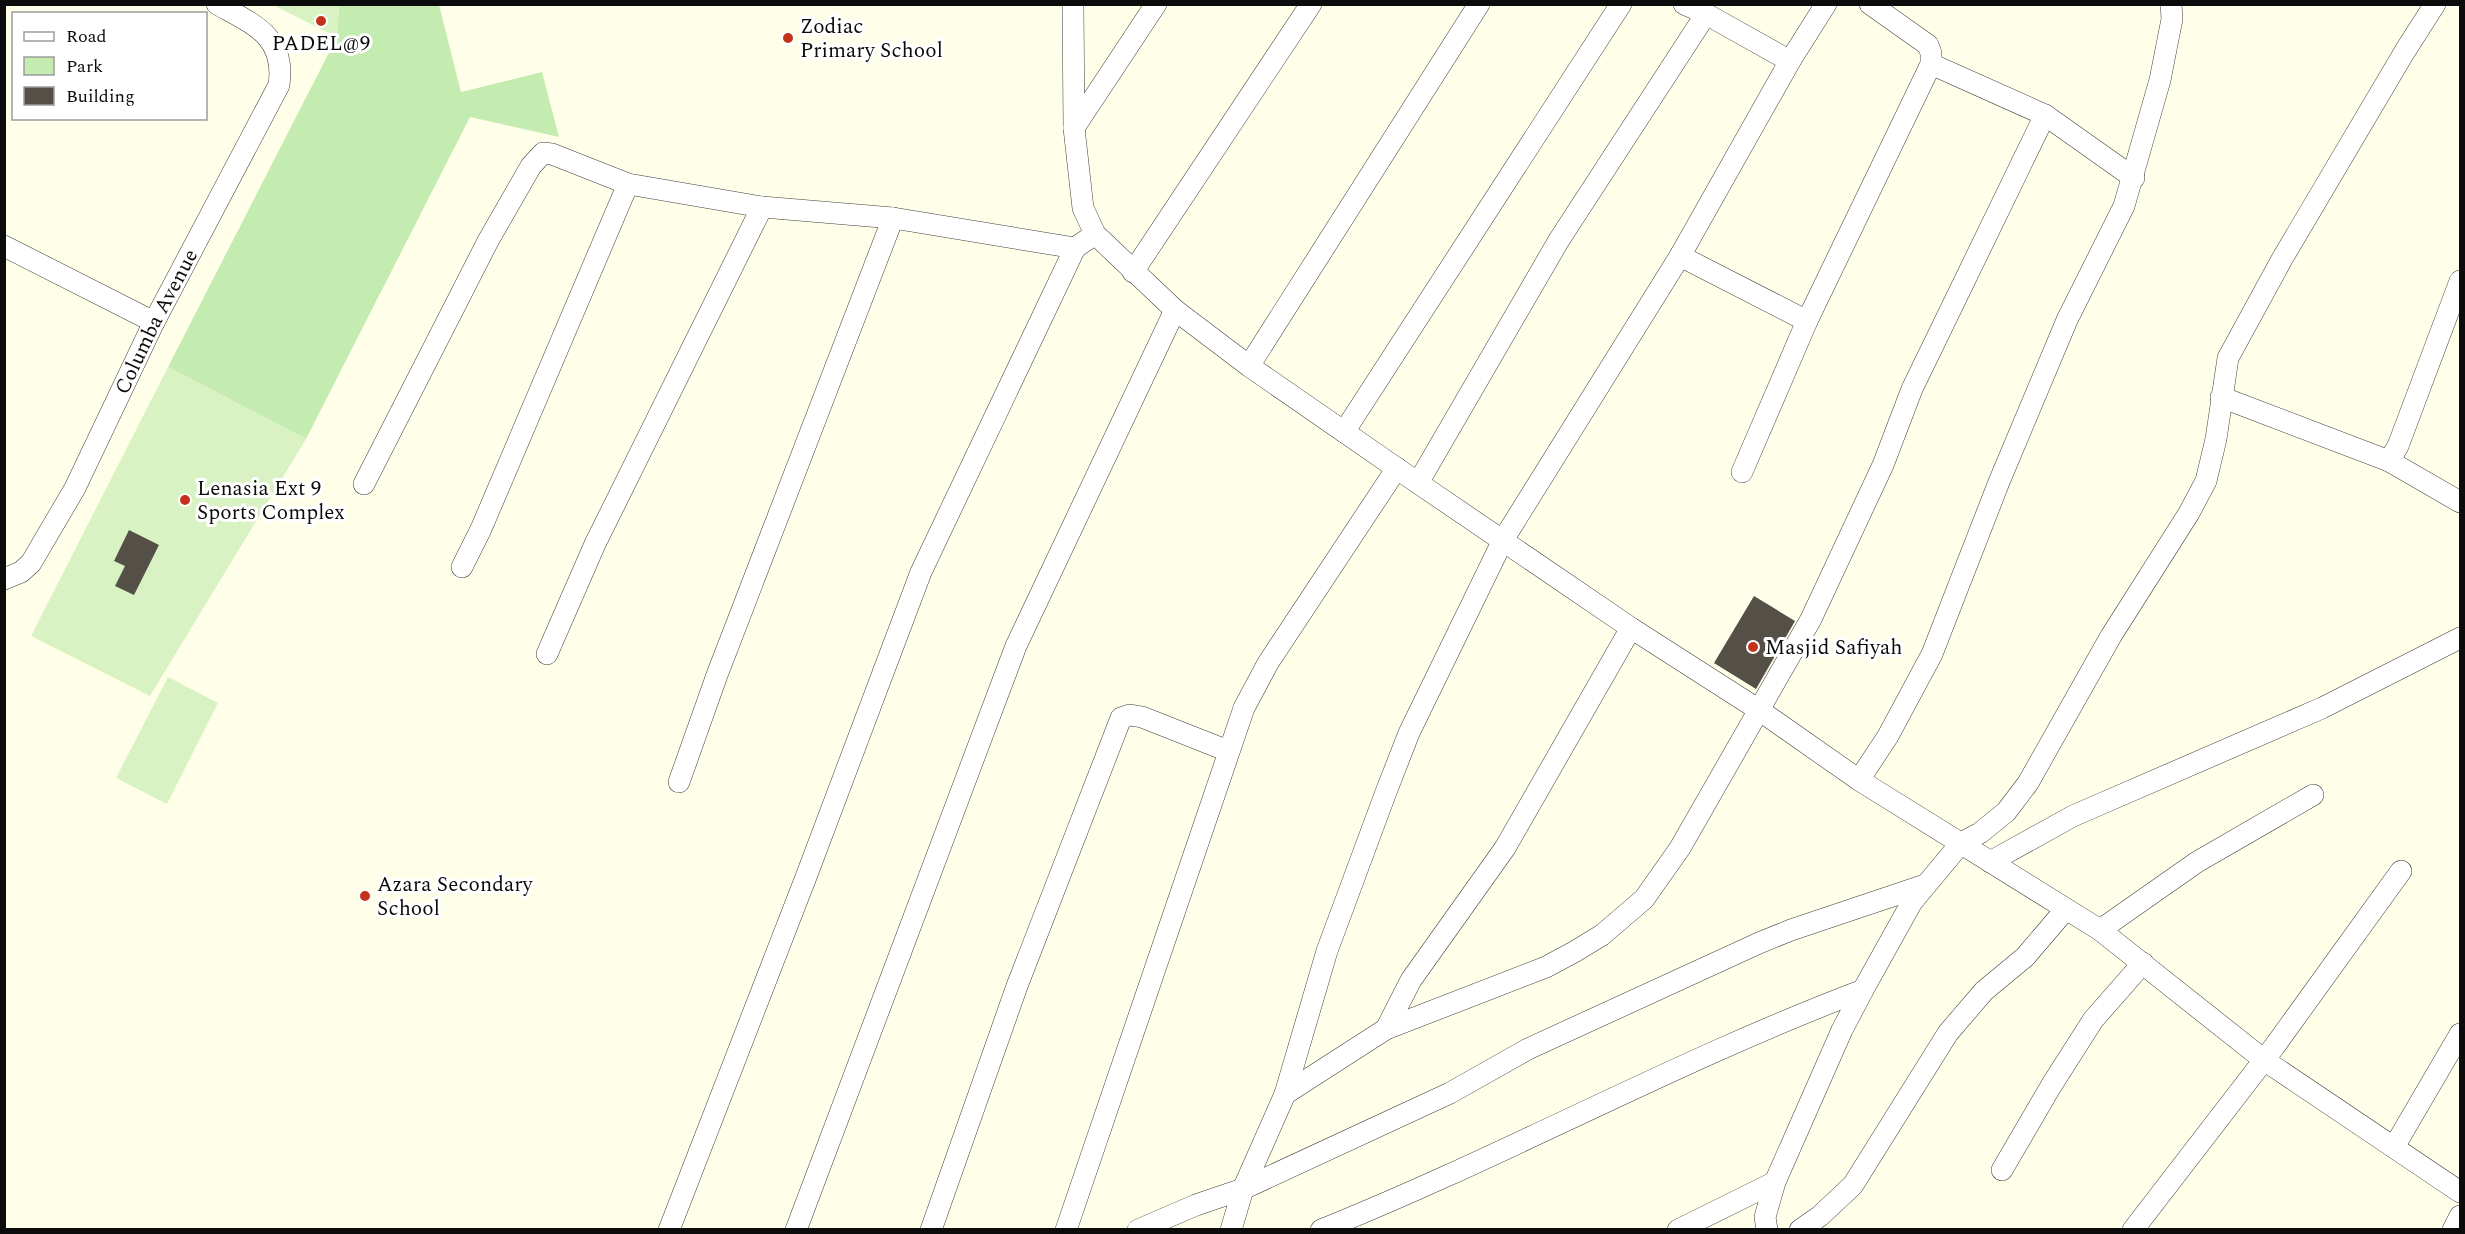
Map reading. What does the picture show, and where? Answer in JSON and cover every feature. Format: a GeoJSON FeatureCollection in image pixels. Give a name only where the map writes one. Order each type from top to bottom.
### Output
{"type":"FeatureCollection","features":[{"type":"Feature","properties":{"kind":"street","name":"Columba Avenue"},"geometry":{"type":"LineString","coordinates":[[9,577],[31,563],[75,488],[154,322],[279,85],[278,56],[274,45],[261,30],[217,4]]}},
{"type":"Feature","properties":{"kind":"street"},"geometry":{"type":"LineString","coordinates":[[1073,4],[1074,128],[1083,208],[1095,234],[1175,310],[1249,366],[1631,628],[1759,710],[1858,780],[2100,930],[2264,1060],[2460,1192]]}},
{"type":"Feature","properties":{"kind":"street"},"geometry":{"type":"LineString","coordinates":[[1074,128],[1156,4]]}},
{"type":"Feature","properties":{"kind":"street"},"geometry":{"type":"LineString","coordinates":[[1133,272],[1311,4]]}},
{"type":"Feature","properties":{"kind":"street"},"geometry":{"type":"LineString","coordinates":[[1249,366],[1479,4]]}},
{"type":"Feature","properties":{"kind":"street"},"geometry":{"type":"LineString","coordinates":[[1344,432],[1621,4]]}},
{"type":"Feature","properties":{"kind":"street"},"geometry":{"type":"LineString","coordinates":[[1684,4],[1790,61]]}},
{"type":"Feature","properties":{"kind":"street"},"geometry":{"type":"LineString","coordinates":[[1231,1230],[1243,1189],[1285,1094],[1328,951],[1386,792],[1410,733],[1503,540],[1680,256],[1790,61],[1826,4]]}},
{"type":"Feature","properties":{"kind":"street"},"geometry":{"type":"LineString","coordinates":[[1742,472],[1807,321],[1931,64],[1928,45],[1870,4]]}},
{"type":"Feature","properties":{"kind":"street"},"geometry":{"type":"LineString","coordinates":[[1858,780],[1888,736],[1932,654],[2067,320],[2124,206],[2134,178],[2160,80],[2172,20],[2171,4]]}},
{"type":"Feature","properties":{"kind":"street"},"geometry":{"type":"LineString","coordinates":[[1767,1230],[1767,1208],[1775,1182],[1842,1030],[1863,990],[1911,902],[1961,843],[1980,833],[2006,812],[2028,783],[2111,636],[2189,513],[2206,481],[2216,439],[2228,358],[2276,269],[2404,51],[2435,4]]}},
{"type":"Feature","properties":{"kind":"street"},"geometry":{"type":"LineString","coordinates":[[1418,483],[1559,240],[1706,14]]}},
{"type":"Feature","properties":{"kind":"street"},"geometry":{"type":"LineString","coordinates":[[1931,64],[2045,115],[2134,178]]}},
{"type":"Feature","properties":{"kind":"street"},"geometry":{"type":"LineString","coordinates":[[1285,1094],[1386,1029],[1546,967],[1602,935],[1644,899],[1680,848],[1811,619],[1883,465],[1912,389],[2045,115]]}},
{"type":"Feature","properties":{"kind":"street"},"geometry":{"type":"LineString","coordinates":[[364,484],[488,241],[531,166],[540,155],[552,154],[628,184],[762,207],[893,218],[1075,248]]}},
{"type":"Feature","properties":{"kind":"street"},"geometry":{"type":"LineString","coordinates":[[462,567],[481,529],[628,184]]}},
{"type":"Feature","properties":{"kind":"street"},"geometry":{"type":"LineString","coordinates":[[547,654],[595,544],[762,207]]}},
{"type":"Feature","properties":{"kind":"street"},"geometry":{"type":"LineString","coordinates":[[679,782],[717,675],[893,218]]}},
{"type":"Feature","properties":{"kind":"street"},"geometry":{"type":"LineString","coordinates":[[669,1230],[786,931],[921,572],[1075,248],[1095,234]]}},
{"type":"Feature","properties":{"kind":"street"},"geometry":{"type":"LineString","coordinates":[[4,246],[154,322]]}},
{"type":"Feature","properties":{"kind":"street"},"geometry":{"type":"LineString","coordinates":[[1680,256],[1807,321]]}},
{"type":"Feature","properties":{"kind":"street"},"geometry":{"type":"LineString","coordinates":[[2389,461],[2398,446],[2460,281]]}},
{"type":"Feature","properties":{"kind":"street"},"geometry":{"type":"LineString","coordinates":[[796,1230],[1016,646],[1175,310]]}},
{"type":"Feature","properties":{"kind":"street"},"geometry":{"type":"LineString","coordinates":[[2221,397],[2389,461],[2460,502]]}},
{"type":"Feature","properties":{"kind":"street"},"geometry":{"type":"LineString","coordinates":[[1066,1230],[1244,708],[1268,663],[1397,468]]}},
{"type":"Feature","properties":{"kind":"street"},"geometry":{"type":"LineString","coordinates":[[1386,1029],[1411,980],[1504,848],[1631,628]]}},
{"type":"Feature","properties":{"kind":"street"},"geometry":{"type":"LineString","coordinates":[[1990,862],[2073,816],[2322,708],[2460,638]]}},
{"type":"Feature","properties":{"kind":"street"},"geometry":{"type":"LineString","coordinates":[[931,1230],[1017,986],[1121,718],[1130,715],[1142,717],[1228,751]]}},
{"type":"Feature","properties":{"kind":"street"},"geometry":{"type":"LineString","coordinates":[[2100,930],[2197,862],[2313,795]]}},
{"type":"Feature","properties":{"kind":"street"},"geometry":{"type":"LineString","coordinates":[[2133,1230],[2264,1060],[2401,871]]}},
{"type":"Feature","properties":{"kind":"street"},"geometry":{"type":"LineString","coordinates":[[1138,1230],[1196,1204],[1243,1189],[1450,1093],[1528,1049],[1759,943],[1925,885]]}},
{"type":"Feature","properties":{"kind":"street"},"geometry":{"type":"LineString","coordinates":[[1800,1230],[1820,1216],[1853,1185],[1948,1033],[1984,991],[2025,957],[2066,909]]}},
{"type":"Feature","properties":{"kind":"street"},"geometry":{"type":"LineString","coordinates":[[2002,1170],[2050,1086],[2093,1020],[2143,963]]}},
{"type":"Feature","properties":{"kind":"street"},"geometry":{"type":"LineString","coordinates":[[1321,1230],[1538,1136],[1776,1023],[1863,990]]}},
{"type":"Feature","properties":{"kind":"street"},"geometry":{"type":"LineString","coordinates":[[2394,1147],[2460,1034]]}},
{"type":"Feature","properties":{"kind":"street"},"geometry":{"type":"LineString","coordinates":[[1678,1230],[1775,1182]]}},
{"type":"Feature","properties":{"kind":"street"},"geometry":{"type":"LineString","coordinates":[[2453,1230],[2460,1216]]}},
{"type":"Feature","properties":{"kind":"green space","name":"PADEL@9"},"geometry":{"type":"Polygon","coordinates":[[[273,5],[339,5],[337,37],[273,5]]]}},
{"type":"Feature","properties":{"kind":"green space"},"geometry":{"type":"Polygon","coordinates":[[[339,5],[439,5],[461,92],[542,72],[559,137],[470,117],[306,439],[168,367],[337,37],[339,5]]]}},
{"type":"Feature","properties":{"kind":"green space","name":"Lenasia Ext 9 Sports Complex"},"geometry":{"type":"Polygon","coordinates":[[[168,367],[306,439],[150,696],[31,636],[168,367]]]}},
{"type":"Feature","properties":{"kind":"green space"},"geometry":{"type":"Polygon","coordinates":[[[168,677],[218,703],[167,804],[116,778],[168,677]]]}},
{"type":"Feature","properties":{"kind":"building"},"geometry":{"type":"Polygon","coordinates":[[[129,530],[159,545],[134,595],[115,586],[125,566],[114,561],[129,530]]]}},
{"type":"Feature","properties":{"kind":"building","name":"Masjid Safiyah"},"geometry":{"type":"Polygon","coordinates":[[[1754,596],[1795,621],[1756,689],[1714,663],[1754,596]]]}},
{"type":"Feature","properties":{"kind":"place","name":"PADEL@9"},"geometry":{"type":"Point","coordinates":[321,21]}},
{"type":"Feature","properties":{"kind":"place","name":"Zodiac Primary School"},"geometry":{"type":"Point","coordinates":[788,38]}},
{"type":"Feature","properties":{"kind":"place","name":"Lenasia Ext 9 Sports Complex"},"geometry":{"type":"Point","coordinates":[185,500]}},
{"type":"Feature","properties":{"kind":"place","name":"Masjid Safiyah"},"geometry":{"type":"Point","coordinates":[1753,647]}},
{"type":"Feature","properties":{"kind":"place","name":"Azara Secondary School"},"geometry":{"type":"Point","coordinates":[365,896]}}]}
